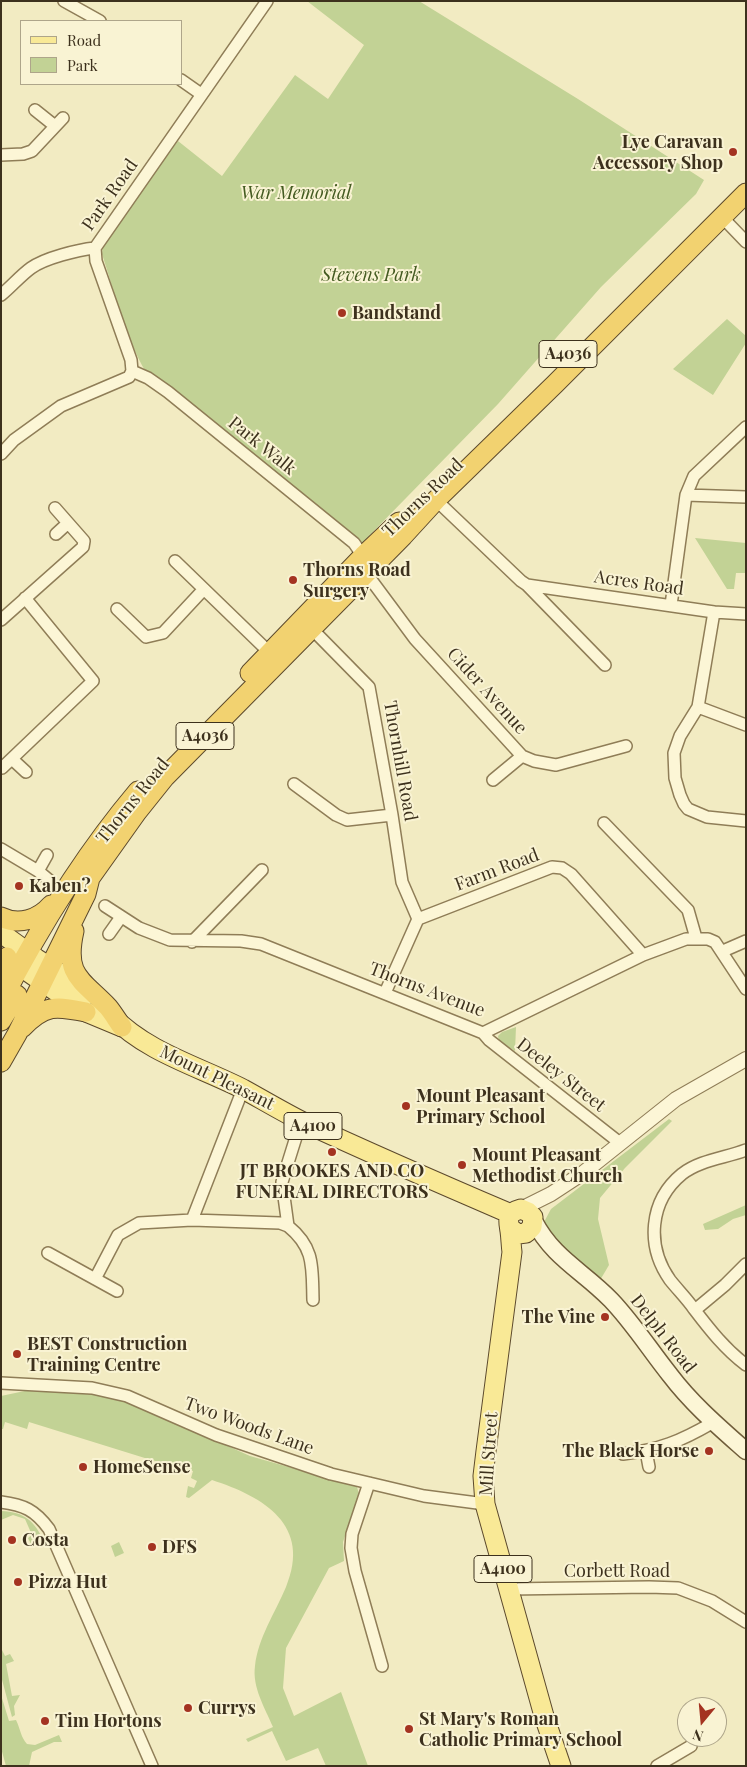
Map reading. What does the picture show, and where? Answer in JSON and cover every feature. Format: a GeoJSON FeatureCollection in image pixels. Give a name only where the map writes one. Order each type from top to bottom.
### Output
{"type":"FeatureCollection","features":[{"type":"Feature","properties":{"kind":"highway","name":"Thorns Road"},"geometry":{"type":"LineString","coordinates":[[27,964],[88,886],[137,812],[165,776],[311,628],[365,564],[746,177]]}},
{"type":"Feature","properties":{"kind":"highway","name":"Thorns Road"},"geometry":{"type":"LineString","coordinates":[[27,964],[71,884],[101,839],[144,784],[269,652],[436,500],[746,193]]}},
{"type":"Feature","properties":{"kind":"highway"},"geometry":{"type":"LineString","coordinates":[[1,917],[9,922],[32,919],[45,912],[71,884]]}},
{"type":"Feature","properties":{"kind":"highway"},"geometry":{"type":"LineString","coordinates":[[88,886],[72,940],[71,963],[81,982],[109,1008],[122,1027]]}},
{"type":"Feature","properties":{"kind":"highway"},"geometry":{"type":"LineString","coordinates":[[1,988],[5,980],[27,964]]}},
{"type":"Feature","properties":{"kind":"highway"},"geometry":{"type":"LineString","coordinates":[[1,1022],[27,964]]}},
{"type":"Feature","properties":{"kind":"highway","name":"A4036"},"geometry":{"type":"LineString","coordinates":[[1,1002],[27,964]]}},
{"type":"Feature","properties":{"kind":"highway","name":"A4036"},"geometry":{"type":"LineString","coordinates":[[1,1062],[17,1034],[27,964]]}},
{"type":"Feature","properties":{"kind":"highway"},"geometry":{"type":"LineString","coordinates":[[17,1034],[33,1016],[48,1010],[61,1007],[86,1012]]}},
{"type":"Feature","properties":{"kind":"main road","name":"A4100"},"geometry":{"type":"LineString","coordinates":[[1,933],[27,964],[86,1012],[122,1027]]}},
{"type":"Feature","properties":{"kind":"main road","name":"Mount Pleasant"},"geometry":{"type":"LineString","coordinates":[[27,964],[78,986],[122,1027],[165,1053],[243,1089],[301,1121],[522,1222]]}},
{"type":"Feature","properties":{"kind":"main road","name":"Delph Road"},"geometry":{"type":"LineString","coordinates":[[522,1222],[610,1298],[632,1322],[683,1392],[712,1423],[746,1451]]}},
{"type":"Feature","properties":{"kind":"main road","name":"Mill Street"},"geometry":{"type":"LineString","coordinates":[[522,1222],[512,1252],[486,1451],[484,1476],[485,1504],[548,1731],[561,1766]]}},
{"type":"Feature","properties":{"kind":"street"},"geometry":{"type":"LineString","coordinates":[[64,1],[79,4],[99,20]]}},
{"type":"Feature","properties":{"kind":"street","name":"Park Road"},"geometry":{"type":"LineString","coordinates":[[132,371],[131,360],[96,261],[94,248],[267,1]]}},
{"type":"Feature","properties":{"kind":"street"},"geometry":{"type":"LineString","coordinates":[[182,81],[201,94]]}},
{"type":"Feature","properties":{"kind":"street"},"geometry":{"type":"LineString","coordinates":[[1,155],[23,154],[32,151],[59,122],[35,110]]}},
{"type":"Feature","properties":{"kind":"street"},"geometry":{"type":"LineString","coordinates":[[722,217],[746,242]]}},
{"type":"Feature","properties":{"kind":"street"},"geometry":{"type":"LineString","coordinates":[[1,295],[31,268],[45,261],[94,248]]}},
{"type":"Feature","properties":{"kind":"street"},"geometry":{"type":"LineString","coordinates":[[1,454],[14,440],[60,406],[129,377],[132,371]]}},
{"type":"Feature","properties":{"kind":"street","name":"Park Walk"},"geometry":{"type":"LineString","coordinates":[[132,371],[148,378],[168,392],[354,543],[365,564]]}},
{"type":"Feature","properties":{"kind":"street"},"geometry":{"type":"LineString","coordinates":[[671,605],[686,495],[694,476],[746,427]]}},
{"type":"Feature","properties":{"kind":"street"},"geometry":{"type":"LineString","coordinates":[[686,495],[746,497]]}},
{"type":"Feature","properties":{"kind":"street"},"geometry":{"type":"LineString","coordinates":[[436,500],[527,585],[605,665]]}},
{"type":"Feature","properties":{"kind":"street"},"geometry":{"type":"LineString","coordinates":[[1,620],[83,547],[84,541],[55,508]]}},
{"type":"Feature","properties":{"kind":"street"},"geometry":{"type":"LineString","coordinates":[[56,534],[68,523]]}},
{"type":"Feature","properties":{"kind":"street"},"geometry":{"type":"LineString","coordinates":[[175,561],[269,652]]}},
{"type":"Feature","properties":{"kind":"street","name":"Cider Avenue"},"geometry":{"type":"LineString","coordinates":[[365,564],[416,638],[522,756],[534,761],[556,765],[618,745]]}},
{"type":"Feature","properties":{"kind":"street","name":"Acres Road"},"geometry":{"type":"LineString","coordinates":[[527,585],[714,612],[746,614]]}},
{"type":"Feature","properties":{"kind":"street"},"geometry":{"type":"LineString","coordinates":[[117,609],[146,637],[162,633],[204,589]]}},
{"type":"Feature","properties":{"kind":"street"},"geometry":{"type":"LineString","coordinates":[[2,768],[97,678],[24,598]]}},
{"type":"Feature","properties":{"kind":"street"},"geometry":{"type":"LineString","coordinates":[[714,612],[698,707],[680,736],[674,753],[675,778],[684,804],[696,813],[707,817],[746,822]]}},
{"type":"Feature","properties":{"kind":"street","name":"Thornhill Road"},"geometry":{"type":"LineString","coordinates":[[311,628],[369,687],[402,882],[418,919]]}},
{"type":"Feature","properties":{"kind":"street"},"geometry":{"type":"LineString","coordinates":[[698,707],[746,725]]}},
{"type":"Feature","properties":{"kind":"street"},"geometry":{"type":"LineString","coordinates":[[493,780],[522,756]]}},
{"type":"Feature","properties":{"kind":"street"},"geometry":{"type":"LineString","coordinates":[[12,759],[26,772]]}},
{"type":"Feature","properties":{"kind":"street"},"geometry":{"type":"LineString","coordinates":[[294,784],[336,815],[347,820],[392,815]]}},
{"type":"Feature","properties":{"kind":"street"},"geometry":{"type":"LineString","coordinates":[[604,823],[688,910],[696,938],[715,942],[746,988]]}},
{"type":"Feature","properties":{"kind":"street"},"geometry":{"type":"LineString","coordinates":[[1,849],[38,871],[50,881]]}},
{"type":"Feature","properties":{"kind":"street"},"geometry":{"type":"LineString","coordinates":[[38,871],[47,855]]}},
{"type":"Feature","properties":{"kind":"street","name":"Farm Road"},"geometry":{"type":"LineString","coordinates":[[418,919],[552,867],[562,868],[570,874],[643,955]]}},
{"type":"Feature","properties":{"kind":"street"},"geometry":{"type":"LineString","coordinates":[[192,942],[262,870]]}},
{"type":"Feature","properties":{"kind":"street","name":"Thorns Avenue"},"geometry":{"type":"LineString","coordinates":[[105,906],[139,928],[170,940],[192,942],[241,941],[262,944],[483,1033],[643,955],[686,939],[696,938]]}},
{"type":"Feature","properties":{"kind":"street"},"geometry":{"type":"LineString","coordinates":[[109,934],[121,917]]}},
{"type":"Feature","properties":{"kind":"street"},"geometry":{"type":"LineString","coordinates":[[385,993],[418,919]]}},
{"type":"Feature","properties":{"kind":"street"},"geometry":{"type":"LineString","coordinates":[[723,952],[746,940]]}},
{"type":"Feature","properties":{"kind":"street","name":"Deeley Street"},"geometry":{"type":"LineString","coordinates":[[483,1033],[489,1040],[620,1143]]}},
{"type":"Feature","properties":{"kind":"street"},"geometry":{"type":"LineString","coordinates":[[522,1222],[551,1194],[583,1173],[676,1099],[746,1059]]}},
{"type":"Feature","properties":{"kind":"street"},"geometry":{"type":"LineString","coordinates":[[192,1220],[243,1089]]}},
{"type":"Feature","properties":{"kind":"street"},"geometry":{"type":"LineString","coordinates":[[288,1226],[282,1182],[301,1121]]}},
{"type":"Feature","properties":{"kind":"street"},"geometry":{"type":"LineString","coordinates":[[746,1150],[702,1164],[685,1172],[676,1179],[662,1198],[655,1214],[654,1228],[655,1241],[662,1266],[670,1279],[713,1335],[746,1365]]}},
{"type":"Feature","properties":{"kind":"street"},"geometry":{"type":"LineString","coordinates":[[96,1279],[118,1235],[139,1223],[192,1220],[280,1223],[288,1226],[303,1240],[310,1253],[313,1275],[313,1300]]}},
{"type":"Feature","properties":{"kind":"street"},"geometry":{"type":"LineString","coordinates":[[48,1253],[118,1291]]}},
{"type":"Feature","properties":{"kind":"street"},"geometry":{"type":"LineString","coordinates":[[695,1310],[725,1285],[746,1264]]}},
{"type":"Feature","properties":{"kind":"street","name":"Two Woods Lane"},"geometry":{"type":"LineString","coordinates":[[1,1384],[92,1388],[127,1396],[216,1435],[331,1474],[424,1496],[485,1504]]}},
{"type":"Feature","properties":{"kind":"street"},"geometry":{"type":"LineString","coordinates":[[623,1454],[646,1451],[684,1439],[712,1423]]}},
{"type":"Feature","properties":{"kind":"street"},"geometry":{"type":"LineString","coordinates":[[646,1451],[649,1467]]}},
{"type":"Feature","properties":{"kind":"street"},"geometry":{"type":"LineString","coordinates":[[368,1484],[352,1534],[351,1548],[355,1572],[382,1666]]}},
{"type":"Feature","properties":{"kind":"street"},"geometry":{"type":"LineString","coordinates":[[2,1502],[18,1504],[32,1511],[49,1529],[152,1766]]}},
{"type":"Feature","properties":{"kind":"street","name":"Corbett Road"},"geometry":{"type":"LineString","coordinates":[[509,1589],[678,1588],[712,1601],[746,1622]]}},
{"type":"Feature","properties":{"kind":"street"},"geometry":{"type":"LineString","coordinates":[[657,1766],[689,1747]]}},
{"type":"Feature","properties":{"kind":"green space","name":"Stevens Park"},"geometry":{"type":"Polygon","coordinates":[[[307,1],[419,1],[578,99],[704,180],[696,194],[601,287],[498,404],[361,544],[146,372],[126,330],[102,254],[103,244],[178,141],[222,176],[295,75],[328,99],[364,45],[307,1]]]}},
{"type":"Feature","properties":{"kind":"green space"},"geometry":{"type":"Polygon","coordinates":[[[727,319],[746,336],[746,343],[713,395],[673,369],[727,319]]]}},
{"type":"Feature","properties":{"kind":"green space"},"geometry":{"type":"Polygon","coordinates":[[[695,538],[746,543],[746,573],[736,573],[734,589],[727,589],[695,538]]]}},
{"type":"Feature","properties":{"kind":"green space"},"geometry":{"type":"Polygon","coordinates":[[[516,1027],[515,1051],[499,1041],[498,1036],[502,1032],[516,1027]]]}},
{"type":"Feature","properties":{"kind":"green space"},"geometry":{"type":"Polygon","coordinates":[[[669,1119],[672,1121],[625,1168],[600,1198],[598,1219],[609,1265],[599,1282],[547,1233],[544,1222],[551,1209],[669,1119]]]}},
{"type":"Feature","properties":{"kind":"green space"},"geometry":{"type":"Polygon","coordinates":[[[746,1205],[746,1215],[733,1219],[718,1229],[705,1230],[703,1224],[746,1205]]]}},
{"type":"Feature","properties":{"kind":"green space"},"geometry":{"type":"Polygon","coordinates":[[[34,1389],[74,1390],[128,1401],[250,1456],[357,1487],[359,1494],[343,1542],[344,1561],[329,1568],[286,1648],[283,1688],[294,1716],[341,1692],[368,1766],[326,1766],[318,1748],[286,1761],[272,1731],[248,1742],[246,1739],[273,1727],[257,1690],[255,1666],[260,1646],[286,1587],[292,1565],[293,1547],[288,1530],[278,1517],[265,1505],[249,1495],[212,1480],[189,1498],[186,1497],[188,1486],[194,1488],[197,1481],[191,1478],[193,1471],[29,1422],[27,1429],[5,1422],[3,1429],[1,1429],[1,1396],[34,1389]]]}},
{"type":"Feature","properties":{"kind":"green space"},"geometry":{"type":"Polygon","coordinates":[[[1,1511],[16,1513],[28,1519],[44,1541],[32,1546],[28,1538],[32,1535],[25,1519],[13,1515],[1,1520],[1,1511]]]}},
{"type":"Feature","properties":{"kind":"green space"},"geometry":{"type":"Polygon","coordinates":[[[119,1542],[124,1553],[115,1557],[111,1546],[119,1542]]]}},
{"type":"Feature","properties":{"kind":"green space"},"geometry":{"type":"Polygon","coordinates":[[[1,1648],[5,1656],[10,1654],[14,1661],[6,1664],[12,1696],[20,1695],[14,1706],[15,1715],[12,1717],[1,1676],[1,1648]]]}},
{"type":"Feature","properties":{"kind":"green space"},"geometry":{"type":"Polygon","coordinates":[[[1,1695],[9,1721],[16,1720],[27,1744],[35,1745],[59,1735],[62,1742],[54,1742],[32,1752],[29,1766],[6,1766],[1,1748],[1,1695]]]}},
{"type":"Feature","properties":{"kind":"place","name":"Lye Caravan Accessory Shop"},"geometry":{"type":"Point","coordinates":[733,152]}},
{"type":"Feature","properties":{"kind":"place","name":"Bandstand"},"geometry":{"type":"Point","coordinates":[342,313]}},
{"type":"Feature","properties":{"kind":"place","name":"Thorns Road Surgery"},"geometry":{"type":"Point","coordinates":[293,580]}},
{"type":"Feature","properties":{"kind":"place","name":"Kaben?"},"geometry":{"type":"Point","coordinates":[19,886]}},
{"type":"Feature","properties":{"kind":"place","name":"Mount Pleasant Primary School"},"geometry":{"type":"Point","coordinates":[406,1106]}},
{"type":"Feature","properties":{"kind":"place","name":"JT BROOKES AND CO FUNERAL DIRECTORS"},"geometry":{"type":"Point","coordinates":[332,1152]}},
{"type":"Feature","properties":{"kind":"place","name":"Mount Pleasant Methodist Church"},"geometry":{"type":"Point","coordinates":[462,1165]}},
{"type":"Feature","properties":{"kind":"place","name":"The Vine"},"geometry":{"type":"Point","coordinates":[605,1317]}},
{"type":"Feature","properties":{"kind":"place","name":"BEST Construction Training Centre"},"geometry":{"type":"Point","coordinates":[17,1354]}},
{"type":"Feature","properties":{"kind":"place","name":"The Black Horse"},"geometry":{"type":"Point","coordinates":[709,1451]}},
{"type":"Feature","properties":{"kind":"place","name":"HomeSense"},"geometry":{"type":"Point","coordinates":[83,1467]}},
{"type":"Feature","properties":{"kind":"place","name":"Costa"},"geometry":{"type":"Point","coordinates":[12,1540]}},
{"type":"Feature","properties":{"kind":"place","name":"DFS"},"geometry":{"type":"Point","coordinates":[152,1547]}},
{"type":"Feature","properties":{"kind":"place","name":"Pizza Hut"},"geometry":{"type":"Point","coordinates":[18,1582]}},
{"type":"Feature","properties":{"kind":"place","name":"Currys"},"geometry":{"type":"Point","coordinates":[188,1708]}},
{"type":"Feature","properties":{"kind":"place","name":"Tim Hortons"},"geometry":{"type":"Point","coordinates":[45,1721]}},
{"type":"Feature","properties":{"kind":"place","name":"St Mary's Roman Catholic Primary School"},"geometry":{"type":"Point","coordinates":[409,1729]}},
{"type":"Feature","properties":{"kind":"park label","name":"War Memorial"},"geometry":{"type":"Point","coordinates":[296,193]}}]}
